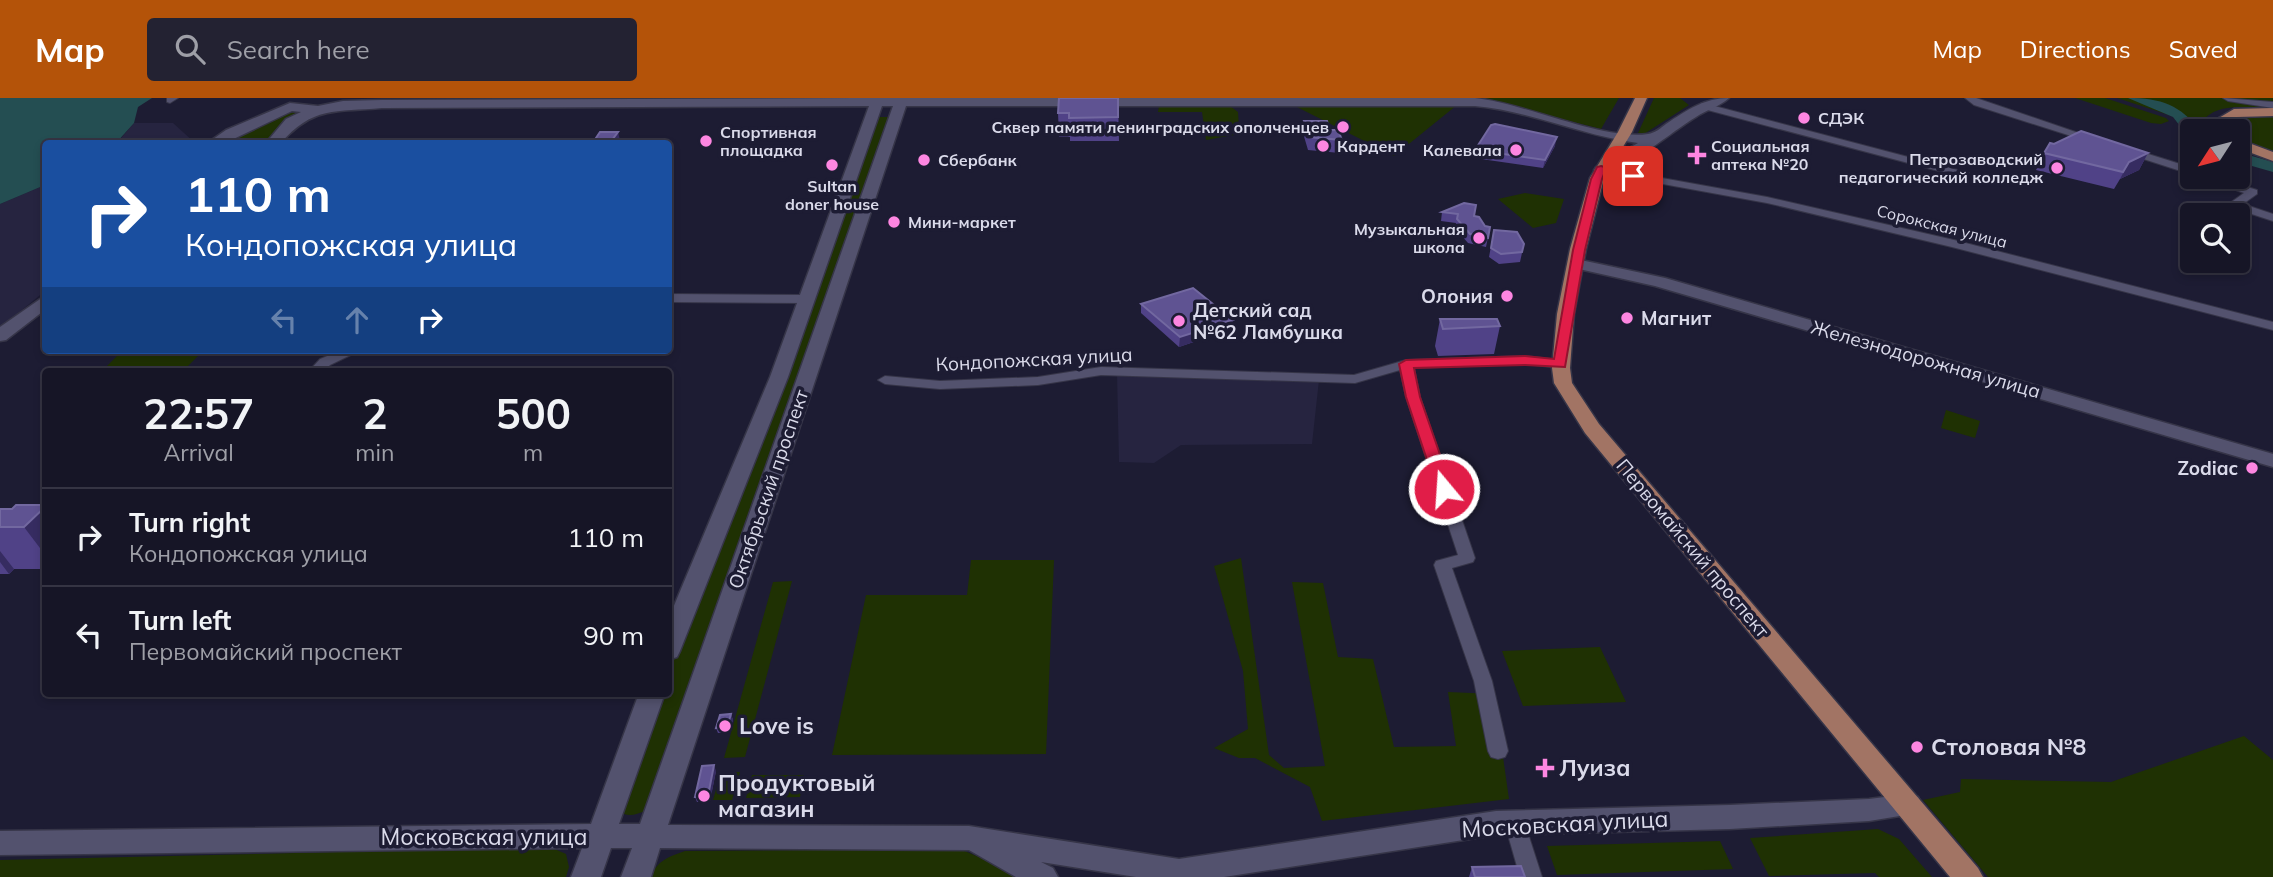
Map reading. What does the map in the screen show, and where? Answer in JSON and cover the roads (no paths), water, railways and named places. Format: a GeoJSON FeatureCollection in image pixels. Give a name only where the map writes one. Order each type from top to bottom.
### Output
{"type":"FeatureCollection","features":[{"type":"Feature","properties":{"kind":"main road"},"geometry":{"type":"LineString","coordinates":[[275,140],[291,122],[355,98]]}},
{"type":"Feature","properties":{"kind":"main road"},"geometry":{"type":"LineString","coordinates":[[368,98],[382,104]]}},
{"type":"Feature","properties":{"kind":"main road","name":"Первомайский проспект"},"geometry":{"type":"LineString","coordinates":[[1642,98],[1623,136],[1601,170],[1589,203],[1560,364],[1563,383],[1622,464],[1968,877]]}},
{"type":"Feature","properties":{"kind":"main road"},"geometry":{"type":"LineString","coordinates":[[1601,170],[1618,162],[1703,106],[1723,98]]}},
{"type":"Feature","properties":{"kind":"main road"},"geometry":{"type":"LineString","coordinates":[[219,140],[230,132],[274,116],[291,103],[324,109],[382,104],[1437,100],[1496,104],[1623,136],[1653,138]]}},
{"type":"Feature","properties":{"kind":"main road","name":"Октябрьский проспект"},"geometry":{"type":"LineString","coordinates":[[636,877],[901,101]]}},
{"type":"Feature","properties":{"kind":"main road","name":"Октябрьский проспект"},"geometry":{"type":"LineString","coordinates":[[672,641],[807,299],[877,102]]}},
{"type":"Feature","properties":{"kind":"main road"},"geometry":{"type":"LineString","coordinates":[[2223,119],[2228,115],[2249,111],[2273,112]]}},
{"type":"Feature","properties":{"kind":"main road"},"geometry":{"type":"LineString","coordinates":[[2250,148],[2273,157]]}},
{"type":"Feature","properties":{"kind":"main road","name":"Железнодорожная улица"},"geometry":{"type":"LineString","coordinates":[[1576,264],[1659,282],[2273,461]]}},
{"type":"Feature","properties":{"kind":"main road"},"geometry":{"type":"LineString","coordinates":[[0,336],[42,309]]}},
{"type":"Feature","properties":{"kind":"main road"},"geometry":{"type":"LineString","coordinates":[[0,350],[42,309]]}},
{"type":"Feature","properties":{"kind":"main road"},"geometry":{"type":"LineString","coordinates":[[757,430],[787,431]]}},
{"type":"Feature","properties":{"kind":"main road"},"geometry":{"type":"LineString","coordinates":[[586,877],[598,836],[650,697]]}},
{"type":"Feature","properties":{"kind":"main road","name":"Московская улица"},"geometry":{"type":"LineString","coordinates":[[1117,877],[1183,872],[1406,835],[1514,821],[1730,817],[1869,810],[1908,805]]}},
{"type":"Feature","properties":{"kind":"main road","name":"Московская улица"},"geometry":{"type":"LineString","coordinates":[[0,842],[598,836],[969,838],[1183,872]]}},
{"type":"Feature","properties":{"kind":"main road","name":"Московская улица"},"geometry":{"type":"LineString","coordinates":[[969,838],[1043,877]]}},
{"type":"Feature","properties":{"kind":"street"},"geometry":{"type":"LineString","coordinates":[[1474,98],[1496,104]]}},
{"type":"Feature","properties":{"kind":"street"},"geometry":{"type":"LineString","coordinates":[[1970,98],[1977,103],[2109,145]]}},
{"type":"Feature","properties":{"kind":"street"},"geometry":{"type":"LineString","coordinates":[[2228,98],[2273,105]]}},
{"type":"Feature","properties":{"kind":"street"},"geometry":{"type":"LineString","coordinates":[[1703,106],[1965,175]]}},
{"type":"Feature","properties":{"kind":"street"},"geometry":{"type":"LineString","coordinates":[[2122,149],[2180,168]]}},
{"type":"Feature","properties":{"kind":"street","name":"Сорокская улица"},"geometry":{"type":"LineString","coordinates":[[1601,170],[1767,200],[1954,244],[2273,326]]}},
{"type":"Feature","properties":{"kind":"street"},"geometry":{"type":"LineString","coordinates":[[2244,189],[2253,192],[2234,205],[2273,218]]}},
{"type":"Feature","properties":{"kind":"street"},"geometry":{"type":"LineString","coordinates":[[672,298],[807,299]]}},
{"type":"Feature","properties":{"kind":"street"},"geometry":{"type":"LineString","coordinates":[[319,368],[325,362],[344,354]]}},
{"type":"Feature","properties":{"kind":"street","name":"Кондопожская улица"},"geometry":{"type":"LineString","coordinates":[[886,380],[940,385],[1038,380],[1101,371],[1355,379],[1406,364],[1525,360],[1560,364]]}},
{"type":"Feature","properties":{"kind":"street"},"geometry":{"type":"LineString","coordinates":[[1406,364],[1413,397],[1467,558],[1443,565],[1483,681],[1498,751]]}},
{"type":"Feature","properties":{"kind":"street"},"geometry":{"type":"LineString","coordinates":[[1514,821],[1531,877]]}},
{"type":"Feature","properties":{"kind":"waterway"},"geometry":{"type":"LineString","coordinates":[[2136,98],[2178,114],[2182,119]]}},
{"type":"Feature","properties":{"kind":"waterway"},"geometry":{"type":"LineString","coordinates":[[2250,160],[2273,167]]}},
{"type":"Feature","properties":{"kind":"place","name":"СДЭК"},"geometry":{"type":"Point","coordinates":[1804,118]}},
{"type":"Feature","properties":{"kind":"place","name":"Сквер памяти ленинградских ополченцев"},"geometry":{"type":"Point","coordinates":[1343,127]}},
{"type":"Feature","properties":{"kind":"place","name":"Спортивная площадка"},"geometry":{"type":"Point","coordinates":[706,141]}},
{"type":"Feature","properties":{"kind":"place","name":"Кардент"},"geometry":{"type":"Point","coordinates":[1323,146]}},
{"type":"Feature","properties":{"kind":"place","name":"Калевала"},"geometry":{"type":"Point","coordinates":[1516,150]}},
{"type":"Feature","properties":{"kind":"place","name":"Социальная аптека №20"},"geometry":{"type":"Point","coordinates":[1697,155]}},
{"type":"Feature","properties":{"kind":"place","name":"Сбербанк"},"geometry":{"type":"Point","coordinates":[924,160]}},
{"type":"Feature","properties":{"kind":"place","name":"Sultan doner house"},"geometry":{"type":"Point","coordinates":[832,165]}},
{"type":"Feature","properties":{"kind":"place","name":"Петрозаводский педагогический колледж"},"geometry":{"type":"Point","coordinates":[2057,168]}},
{"type":"Feature","properties":{"kind":"place","name":"Мини-маркет"},"geometry":{"type":"Point","coordinates":[894,222]}},
{"type":"Feature","properties":{"kind":"place","name":"Музыкальная школа"},"geometry":{"type":"Point","coordinates":[1479,238]}},
{"type":"Feature","properties":{"kind":"place","name":"Олония"},"geometry":{"type":"Point","coordinates":[1507,296]}},
{"type":"Feature","properties":{"kind":"place","name":"Магнит"},"geometry":{"type":"Point","coordinates":[1627,318]}},
{"type":"Feature","properties":{"kind":"place","name":"Детский сад №62 Ламбушка"},"geometry":{"type":"Point","coordinates":[1179,321]}},
{"type":"Feature","properties":{"kind":"place","name":"Zodiac"},"geometry":{"type":"Point","coordinates":[2252,468]}},
{"type":"Feature","properties":{"kind":"place","name":"Love is"},"geometry":{"type":"Point","coordinates":[725,726]}},
{"type":"Feature","properties":{"kind":"place","name":"Столовая №8"},"geometry":{"type":"Point","coordinates":[1917,747]}},
{"type":"Feature","properties":{"kind":"place","name":"Луиза"},"geometry":{"type":"Point","coordinates":[1545,768]}},
{"type":"Feature","properties":{"kind":"place","name":"Продуктовый магазин"},"geometry":{"type":"Point","coordinates":[704,796]}}]}
